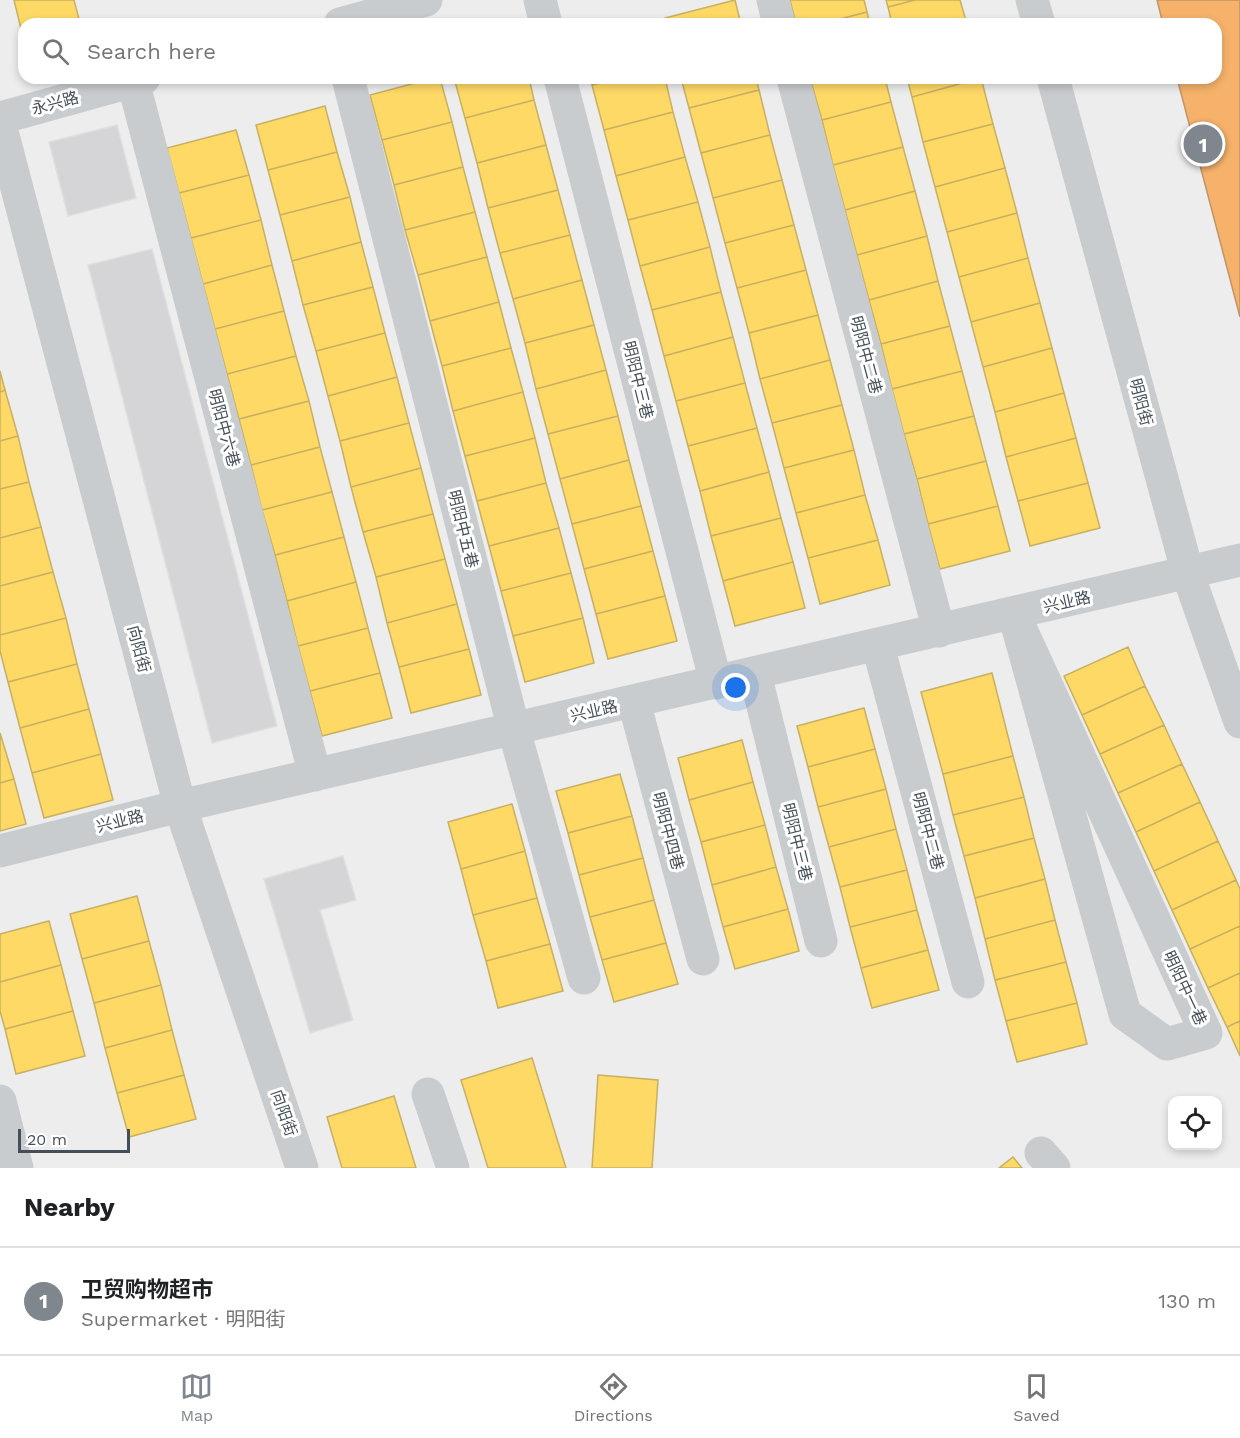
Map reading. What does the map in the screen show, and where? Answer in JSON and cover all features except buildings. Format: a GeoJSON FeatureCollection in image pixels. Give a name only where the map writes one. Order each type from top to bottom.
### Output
{"type":"FeatureCollection","features":[{"type":"Feature","properties":{"kind":"street"},"geometry":{"type":"LineString","coordinates":[[361,18],[426,0]]}},
{"type":"Feature","properties":{"kind":"street"},"geometry":{"type":"LineString","coordinates":[[540,0],[544,18]]}},
{"type":"Feature","properties":{"kind":"street"},"geometry":{"type":"LineString","coordinates":[[773,0],[778,18]]}},
{"type":"Feature","properties":{"kind":"street"},"geometry":{"type":"LineString","coordinates":[[1032,0],[1037,18]]}},
{"type":"Feature","properties":{"kind":"street","name":"永兴路"},"geometry":{"type":"LineString","coordinates":[[0,118],[124,84]]}},
{"type":"Feature","properties":{"kind":"street","name":"明阳中六巷"},"geometry":{"type":"LineString","coordinates":[[140,84],[315,775]]}},
{"type":"Feature","properties":{"kind":"street","name":"明阳中五巷"},"geometry":{"type":"LineString","coordinates":[[350,84],[514,730],[584,978]]}},
{"type":"Feature","properties":{"kind":"street","name":"明阳中三巷"},"geometry":{"type":"LineString","coordinates":[[562,84],[716,683]]}},
{"type":"Feature","properties":{"kind":"street","name":"明阳中二巷"},"geometry":{"type":"LineString","coordinates":[[795,84],[939,631]]}},
{"type":"Feature","properties":{"kind":"street","name":"明阳街"},"geometry":{"type":"LineString","coordinates":[[1055,84],[1188,574],[1240,722]]}},
{"type":"Feature","properties":{"kind":"street","name":"向阳街"},"geometry":{"type":"LineString","coordinates":[[0,124],[180,806],[302,1168]]}},
{"type":"Feature","properties":{"kind":"street","name":"兴业路"},"geometry":{"type":"LineString","coordinates":[[0,851],[180,806],[878,646],[1240,560]]}},
{"type":"Feature","properties":{"kind":"street","name":"明阳中一巷"},"geometry":{"type":"LineString","coordinates":[[1014,614],[1206,1033],[1167,1044],[1125,1014],[1014,614]]}},
{"type":"Feature","properties":{"kind":"street","name":"明阳中二巷"},"geometry":{"type":"LineString","coordinates":[[878,646],[968,981]]}},
{"type":"Feature","properties":{"kind":"street","name":"明阳中三巷"},"geometry":{"type":"LineString","coordinates":[[755,674],[821,941]]}},
{"type":"Feature","properties":{"kind":"street","name":"明阳中四巷"},"geometry":{"type":"LineString","coordinates":[[634,702],[703,959]]}},
{"type":"Feature","properties":{"kind":"street"},"geometry":{"type":"LineString","coordinates":[[428,1094],[453,1168]]}},
{"type":"Feature","properties":{"kind":"street"},"geometry":{"type":"LineString","coordinates":[[0,1101],[17,1168]]}},
{"type":"Feature","properties":{"kind":"place","name":"卫贸购物超市"},"geometry":{"type":"Point","coordinates":[1203,144]}}]}
